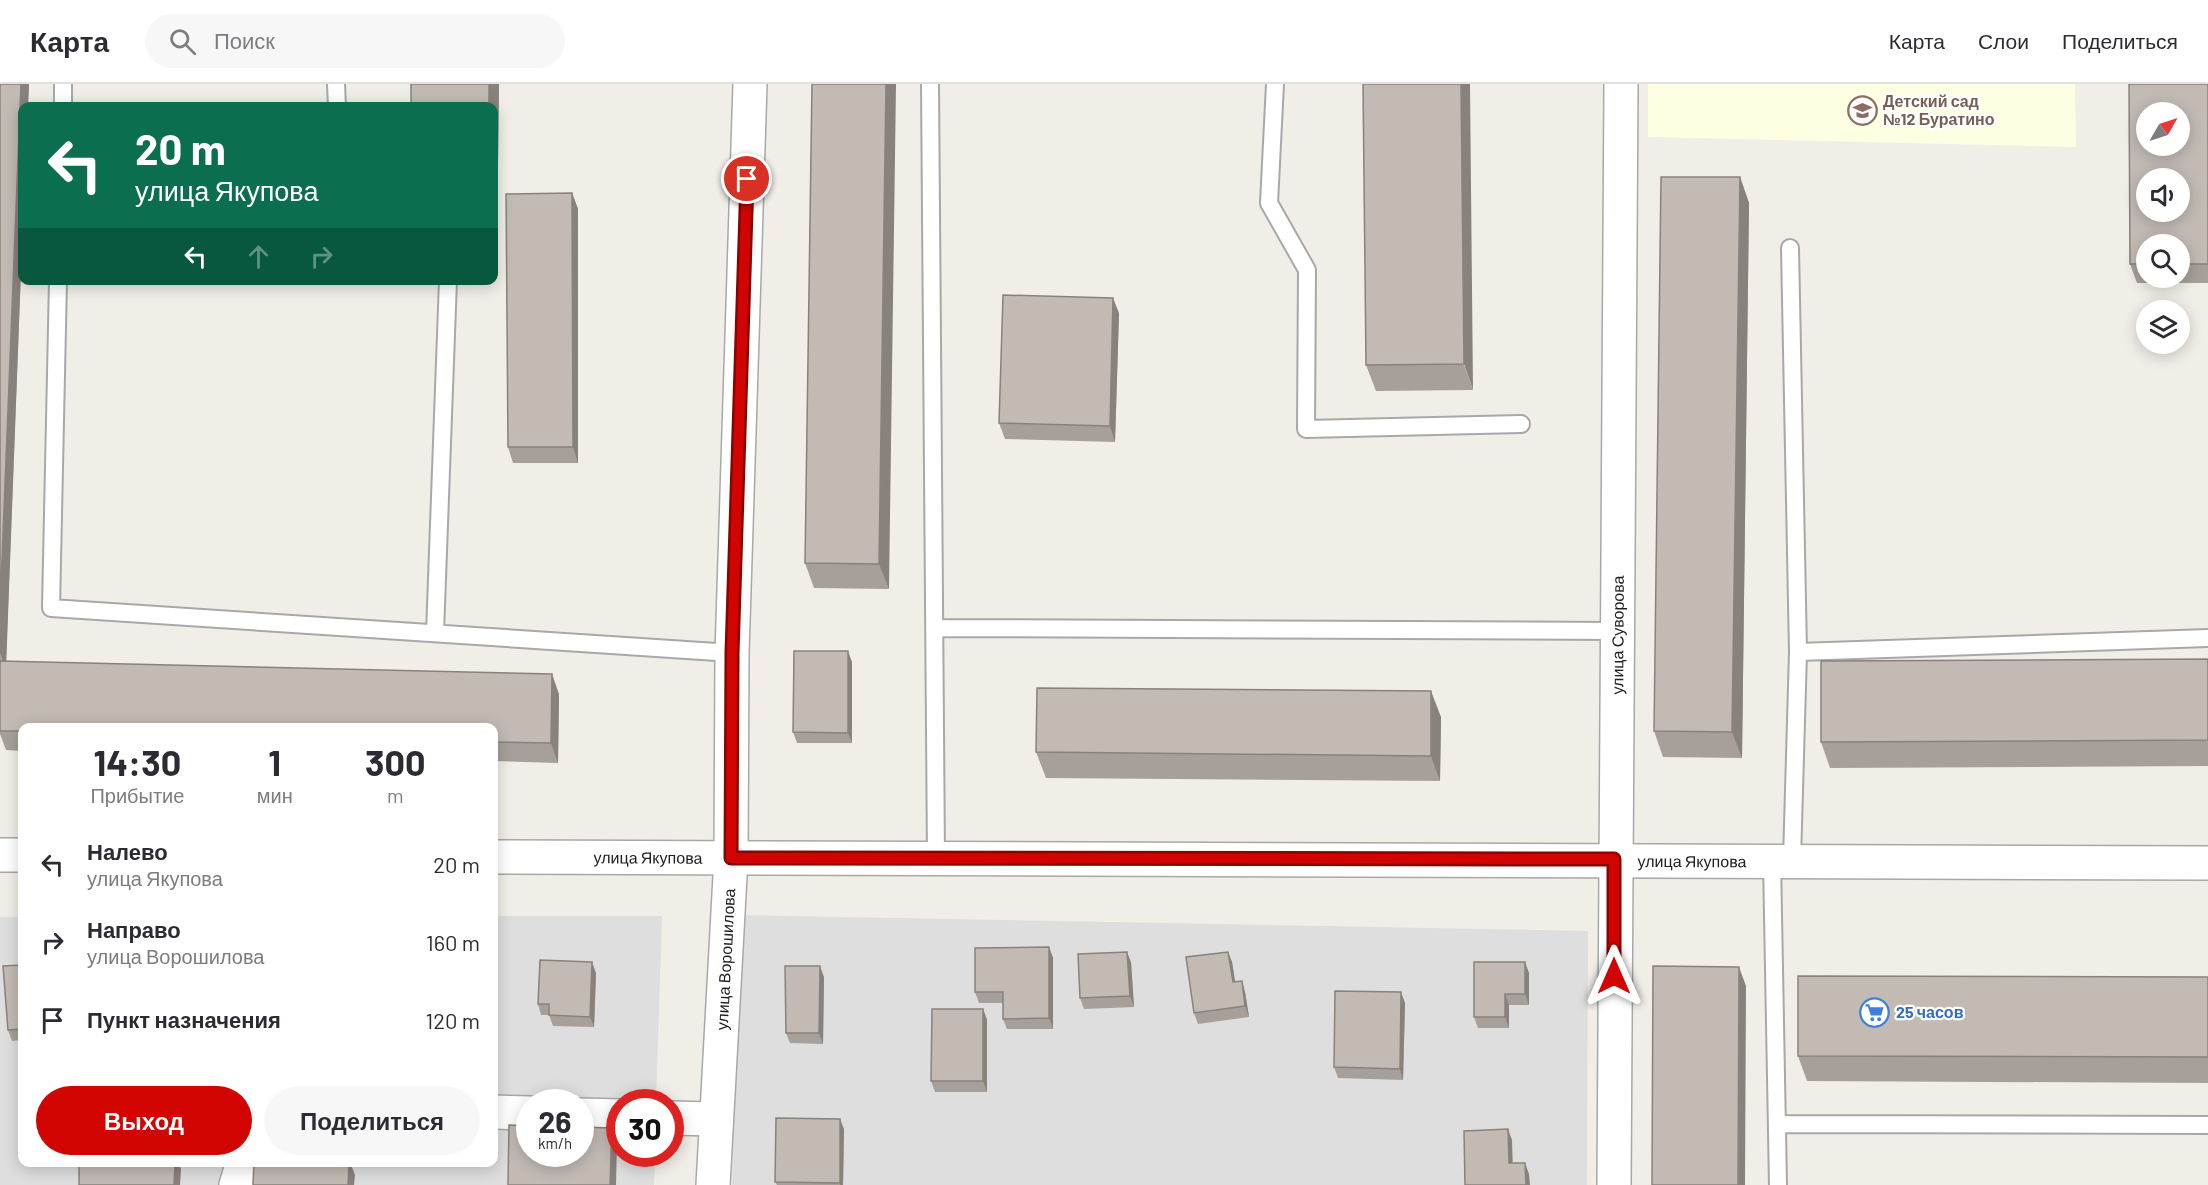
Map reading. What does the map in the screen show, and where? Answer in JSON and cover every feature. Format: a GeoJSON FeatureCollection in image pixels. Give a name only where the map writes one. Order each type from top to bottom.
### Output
{"type":"FeatureCollection","features":[{"type":"Feature","properties":{"kind":"street","name":"улица Ворошилова"},"geometry":{"type":"LineString","coordinates":[[713,1185],[731,858],[732,653],[750,84]]}},
{"type":"Feature","properties":{"kind":"street","name":"улица Суворова"},"geometry":{"type":"LineString","coordinates":[[1614,1185],[1614,859],[1621,84]]}},
{"type":"Feature","properties":{"kind":"street"},"geometry":{"type":"LineString","coordinates":[[0,855],[18,855]]}},
{"type":"Feature","properties":{"kind":"street","name":"улица Якупова"},"geometry":{"type":"LineString","coordinates":[[498,857],[1614,859],[2208,863]]}},
{"type":"Feature","properties":{"kind":"street"},"geometry":{"type":"LineString","coordinates":[[498,1112],[516,1113]]}},
{"type":"Feature","properties":{"kind":"street"},"geometry":{"type":"LineString","coordinates":[[684,1118],[716,1119]]}},
{"type":"Feature","properties":{"kind":"street"},"geometry":{"type":"LineString","coordinates":[[236,1185],[241,1167]]}},
{"type":"Feature","properties":{"kind":"lane"},"geometry":{"type":"LineString","coordinates":[[63,84],[63,102]]}},
{"type":"Feature","properties":{"kind":"lane"},"geometry":{"type":"LineString","coordinates":[[336,84],[337,102]]}},
{"type":"Feature","properties":{"kind":"lane"},"geometry":{"type":"LineString","coordinates":[[930,84],[936,858]]}},
{"type":"Feature","properties":{"kind":"lane"},"geometry":{"type":"LineString","coordinates":[[1275,84],[1269,203],[1307,270],[1306,429],[1521,424]]}},
{"type":"Feature","properties":{"kind":"lane"},"geometry":{"type":"LineString","coordinates":[[1778,1185],[1782,860],[1798,652],[1790,248]]}},
{"type":"Feature","properties":{"kind":"lane"},"geometry":{"type":"LineString","coordinates":[[58,285],[51,608],[732,653]]}},
{"type":"Feature","properties":{"kind":"lane"},"geometry":{"type":"LineString","coordinates":[[435,633],[448,285]]}},
{"type":"Feature","properties":{"kind":"lane"},"geometry":{"type":"LineString","coordinates":[[934,628],[1616,632]]}},
{"type":"Feature","properties":{"kind":"lane"},"geometry":{"type":"LineString","coordinates":[[1798,652],[2208,638]]}},
{"type":"Feature","properties":{"kind":"lane"},"geometry":{"type":"LineString","coordinates":[[1777,1124],[2208,1125]]}},
{"type":"Feature","properties":{"kind":"shaded area","name":"Детский сад №12 Буратино"},"geometry":{"type":"Polygon","coordinates":[[[1648,84],[2075,84],[2076,147],[1648,137],[1648,84]]]}},
{"type":"Feature","properties":{"kind":"shaded area"},"geometry":{"type":"Polygon","coordinates":[[[738,915],[1588,931],[1587,1185],[732,1185],[738,915]]]}},
{"type":"Feature","properties":{"kind":"shaded area"},"geometry":{"type":"Polygon","coordinates":[[[498,916],[662,916],[656,1089],[606,1089],[606,1167],[655,1167],[654,1185],[0,1185],[0,917],[18,917],[18,1167],[498,1167],[498,916]]]}},
{"type":"Feature","properties":{"kind":"building"},"geometry":{"type":"Polygon","coordinates":[[[0,84],[21,84],[20,102],[18,102],[18,159],[0,610],[0,84]]]}},
{"type":"Feature","properties":{"kind":"building"},"geometry":{"type":"Polygon","coordinates":[[[411,84],[489,84],[489,102],[411,102],[411,84]]]}},
{"type":"Feature","properties":{"kind":"building"},"geometry":{"type":"Polygon","coordinates":[[[812,84],[886,84],[879,564],[805,563],[812,84]]]}},
{"type":"Feature","properties":{"kind":"building"},"geometry":{"type":"Polygon","coordinates":[[[1363,84],[1461,84],[1464,364],[1366,365],[1363,84]]]}},
{"type":"Feature","properties":{"kind":"building"},"geometry":{"type":"Polygon","coordinates":[[[2129,84],[2208,84],[2208,264],[2190,264],[2190,234],[2136,234],[2136,264],[2130,264],[2129,84]]]}},
{"type":"Feature","properties":{"kind":"building"},"geometry":{"type":"Polygon","coordinates":[[[1661,177],[1740,177],[1732,732],[1654,731],[1661,177]]]}},
{"type":"Feature","properties":{"kind":"building"},"geometry":{"type":"Polygon","coordinates":[[[572,193],[573,447],[508,447],[506,194],[572,193]]]}},
{"type":"Feature","properties":{"kind":"building"},"geometry":{"type":"Polygon","coordinates":[[[1003,295],[1113,298],[1110,426],[999,423],[1003,295]]]}},
{"type":"Feature","properties":{"kind":"building"},"geometry":{"type":"Polygon","coordinates":[[[794,651],[848,651],[848,733],[793,732],[794,651]]]}},
{"type":"Feature","properties":{"kind":"building"},"geometry":{"type":"Polygon","coordinates":[[[2208,659],[2208,740],[1821,742],[1821,661],[2208,659]]]}},
{"type":"Feature","properties":{"kind":"building"},"geometry":{"type":"Polygon","coordinates":[[[0,661],[552,674],[551,743],[498,742],[498,723],[18,723],[18,731],[0,731],[0,661]]]}},
{"type":"Feature","properties":{"kind":"building"},"geometry":{"type":"Polygon","coordinates":[[[1037,688],[1431,691],[1431,756],[1036,752],[1037,688]]]}},
{"type":"Feature","properties":{"kind":"building"},"geometry":{"type":"Polygon","coordinates":[[[1049,947],[1049,1018],[1003,1019],[1003,992],[975,992],[975,948],[1049,947]]]}},
{"type":"Feature","properties":{"kind":"building"},"geometry":{"type":"Polygon","coordinates":[[[1127,952],[1130,996],[1080,998],[1078,954],[1127,952]]]}},
{"type":"Feature","properties":{"kind":"building"},"geometry":{"type":"Polygon","coordinates":[[[1228,952],[1233,982],[1242,981],[1245,1006],[1194,1013],[1186,957],[1228,952]]]}},
{"type":"Feature","properties":{"kind":"building"},"geometry":{"type":"Polygon","coordinates":[[[540,960],[592,962],[590,1017],[549,1015],[549,1004],[538,1004],[540,960]]]}},
{"type":"Feature","properties":{"kind":"building"},"geometry":{"type":"Polygon","coordinates":[[[1474,962],[1525,962],[1525,994],[1505,994],[1505,1017],[1474,1017],[1474,962]]]}},
{"type":"Feature","properties":{"kind":"building"},"geometry":{"type":"Polygon","coordinates":[[[18,965],[18,1029],[8,1030],[3,966],[18,965]]]}},
{"type":"Feature","properties":{"kind":"building"},"geometry":{"type":"Polygon","coordinates":[[[785,966],[820,966],[819,1033],[786,1033],[785,966]]]}},
{"type":"Feature","properties":{"kind":"building"},"geometry":{"type":"Polygon","coordinates":[[[1653,966],[1739,967],[1738,1185],[1652,1185],[1653,966]]]}},
{"type":"Feature","properties":{"kind":"building"},"geometry":{"type":"Polygon","coordinates":[[[1798,976],[2208,977],[2208,1057],[1798,1056],[1798,976]]]}},
{"type":"Feature","properties":{"kind":"building"},"geometry":{"type":"Polygon","coordinates":[[[1335,991],[1401,992],[1400,1069],[1334,1067],[1335,991]]]}},
{"type":"Feature","properties":{"kind":"building"},"geometry":{"type":"Polygon","coordinates":[[[932,1009],[983,1009],[983,1081],[931,1081],[932,1009]]]}},
{"type":"Feature","properties":{"kind":"building"},"geometry":{"type":"Polygon","coordinates":[[[776,1118],[840,1119],[840,1183],[775,1182],[776,1118]]]}},
{"type":"Feature","properties":{"kind":"building"},"geometry":{"type":"Polygon","coordinates":[[[509,1125],[516,1125],[516,1167],[594,1167],[594,1127],[606,1128],[606,1167],[611,1167],[610,1185],[508,1185],[509,1125]]]}},
{"type":"Feature","properties":{"kind":"building"},"geometry":{"type":"Polygon","coordinates":[[[1508,1129],[1509,1163],[1525,1163],[1526,1185],[1465,1185],[1464,1131],[1508,1129]]]}},
{"type":"Feature","properties":{"kind":"building"},"geometry":{"type":"Polygon","coordinates":[[[79,1167],[175,1167],[174,1185],[79,1185],[79,1167]]]}},
{"type":"Feature","properties":{"kind":"building"},"geometry":{"type":"Polygon","coordinates":[[[254,1167],[349,1167],[348,1185],[253,1185],[254,1167]]]}},
{"type":"Feature","properties":{"kind":"place","name":"Детский сад №12 Буратино"},"geometry":{"type":"Point","coordinates":[1862,110]}},
{"type":"Feature","properties":{"kind":"place","name":"25 часов"},"geometry":{"type":"Point","coordinates":[1875,1012]}},
{"type":"Feature","properties":{"kind":"route"},"geometry":{"type":"LineString","coordinates":[[747,179],[732,653],[731,858],[1614,859],[1614,976]]}}]}
